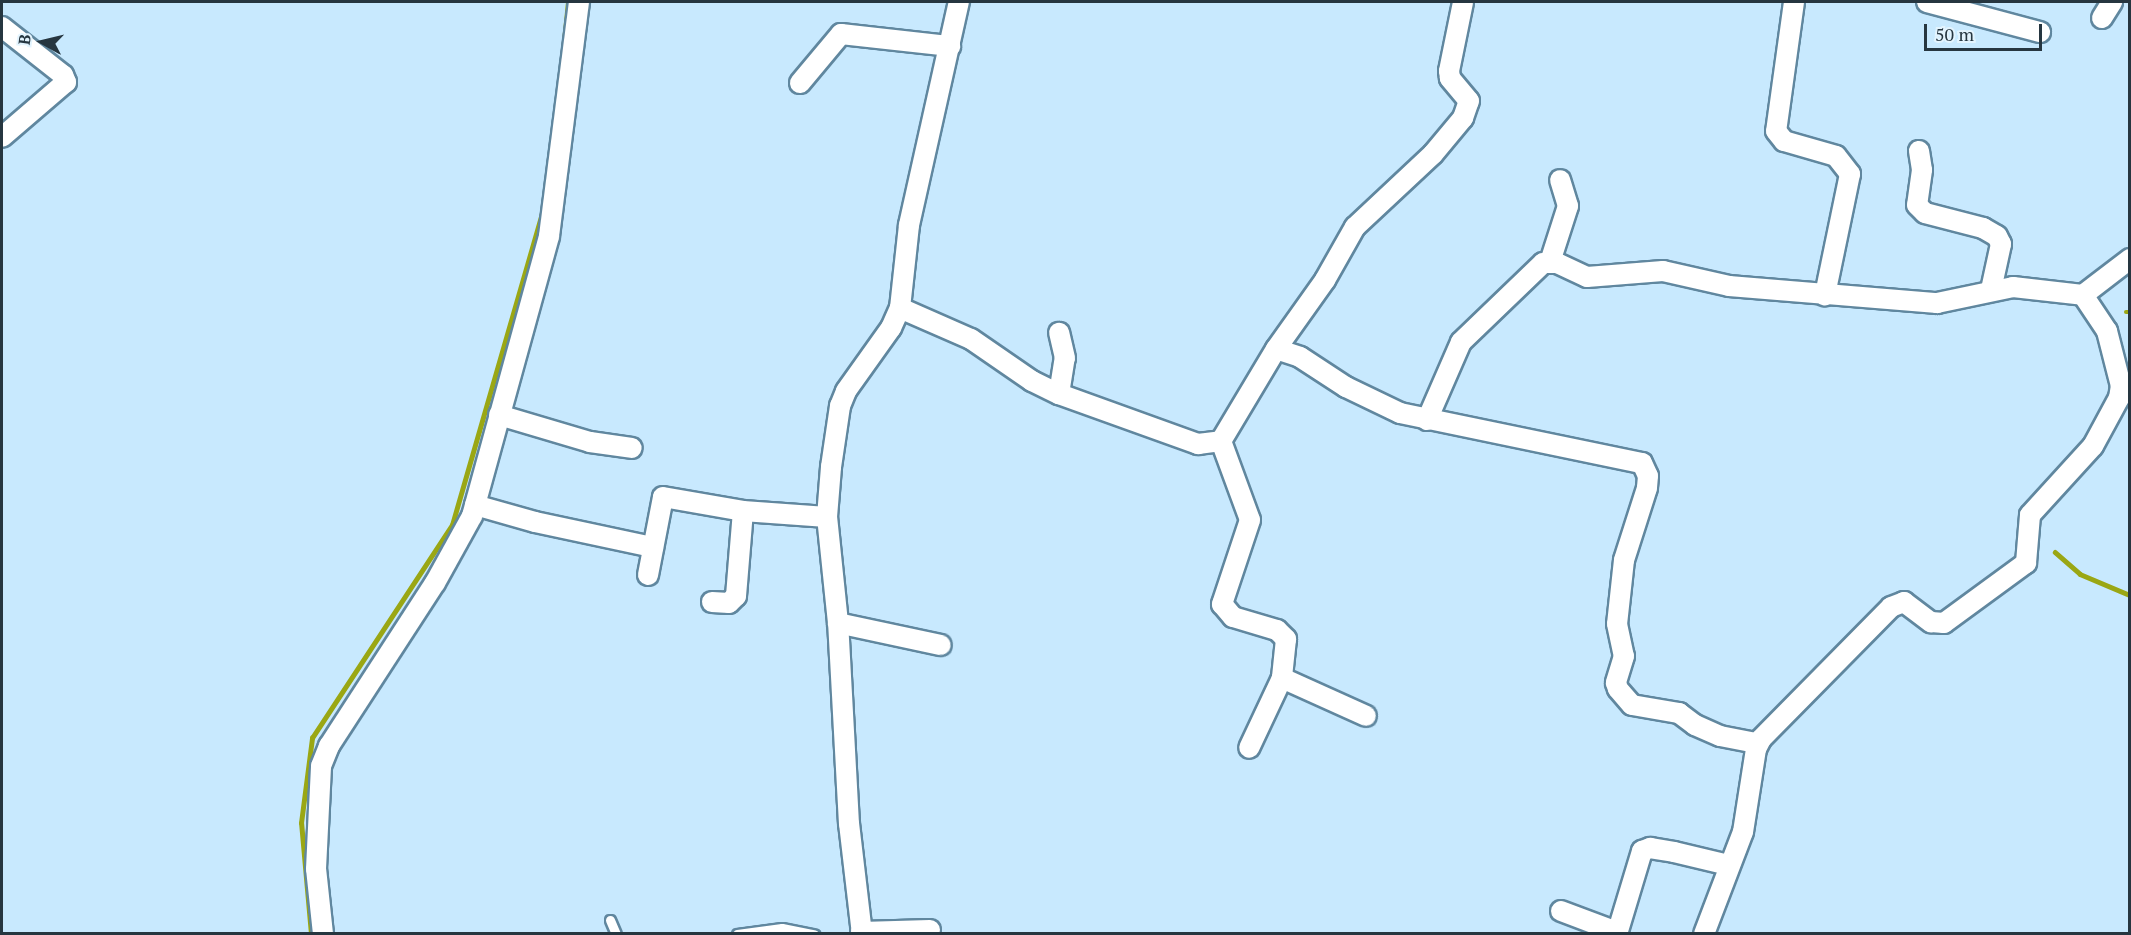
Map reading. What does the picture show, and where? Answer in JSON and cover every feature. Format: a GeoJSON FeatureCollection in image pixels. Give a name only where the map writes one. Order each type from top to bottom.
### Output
{"type":"FeatureCollection","features":[{"type":"Feature","properties":{"kind":"street"},"geometry":{"type":"LineString","coordinates":[[323,933],[316,838],[319,777],[325,754],[435,583],[475,505],[549,236],[579,2]]}},
{"type":"Feature","properties":{"kind":"street"},"geometry":{"type":"LineString","coordinates":[[930,930],[861,933],[849,824],[838,623],[827,517],[840,406],[900,308],[909,225],[959,2]]}},
{"type":"Feature","properties":{"kind":"street"},"geometry":{"type":"LineString","coordinates":[[1221,441],[1276,349],[1325,280],[1355,227],[1433,154],[1463,118],[1468,97],[1450,78],[1449,71],[1463,2]]}},
{"type":"Feature","properties":{"kind":"street"},"geometry":{"type":"LineString","coordinates":[[1794,2],[1776,131],[1784,141],[1836,156],[1850,174],[1825,295]]}},
{"type":"Feature","properties":{"kind":"street"},"geometry":{"type":"LineString","coordinates":[[1927,2],[2040,32]]}},
{"type":"Feature","properties":{"kind":"street"},"geometry":{"type":"LineString","coordinates":[[2,27],[63,75],[66,82],[2,137]]}},
{"type":"Feature","properties":{"kind":"street"},"geometry":{"type":"LineString","coordinates":[[800,83],[841,34],[950,45]]}},
{"type":"Feature","properties":{"kind":"street"},"geometry":{"type":"LineString","coordinates":[[1919,151],[1922,170],[1917,205],[1925,213],[1983,228],[1997,236],[2001,244],[1991,290]]}},
{"type":"Feature","properties":{"kind":"street"},"geometry":{"type":"LineString","coordinates":[[1427,420],[1461,342],[1529,272],[1550,262],[1568,206],[1560,180]]}},
{"type":"Feature","properties":{"kind":"street"},"geometry":{"type":"LineString","coordinates":[[1550,262],[1587,277],[1663,271],[1729,286],[1937,303],[2013,287],[2084,295],[2130,259]]}},
{"type":"Feature","properties":{"kind":"street"},"geometry":{"type":"LineString","coordinates":[[1704,933],[1728,865],[1743,832],[1757,743],[1891,607],[1904,602],[1931,622],[1944,623],[2026,563],[2030,515],[2093,446],[2119,398],[2121,386],[2107,331],[2084,295]]}},
{"type":"Feature","properties":{"kind":"street"},"geometry":{"type":"LineString","coordinates":[[900,308],[971,339],[1032,381],[1059,394],[1198,444],[1221,441]]}},
{"type":"Feature","properties":{"kind":"street"},"geometry":{"type":"LineString","coordinates":[[1059,333],[1065,358],[1059,394]]}},
{"type":"Feature","properties":{"kind":"street"},"geometry":{"type":"LineString","coordinates":[[1276,349],[1300,357],[1346,387],[1427,420],[1642,463],[1648,476],[1647,488],[1624,560],[1617,624],[1624,656],[1616,683],[1618,689],[1632,705],[1679,713],[1695,725],[1720,736],[1757,743]]}},
{"type":"Feature","properties":{"kind":"street"},"geometry":{"type":"LineString","coordinates":[[499,415],[590,442],[632,448]]}},
{"type":"Feature","properties":{"kind":"street"},"geometry":{"type":"LineString","coordinates":[[1221,441],[1250,520],[1222,604],[1233,617],[1282,634],[1286,647],[1282,678],[1249,748]]}},
{"type":"Feature","properties":{"kind":"street"},"geometry":{"type":"LineString","coordinates":[[648,575],[663,497],[743,511],[827,517]]}},
{"type":"Feature","properties":{"kind":"street"},"geometry":{"type":"LineString","coordinates":[[475,505],[535,522],[654,547]]}},
{"type":"Feature","properties":{"kind":"street"},"geometry":{"type":"LineString","coordinates":[[712,602],[729,603],[736,596],[743,511]]}},
{"type":"Feature","properties":{"kind":"street"},"geometry":{"type":"LineString","coordinates":[[838,623],[941,645]]}},
{"type":"Feature","properties":{"kind":"street"},"geometry":{"type":"LineString","coordinates":[[1282,678],[1366,716]]}},
{"type":"Feature","properties":{"kind":"street"},"geometry":{"type":"LineString","coordinates":[[1561,911],[1617,933],[1642,851],[1650,848],[1728,865]]}},
{"type":"Feature","properties":{"kind":"lane"},"geometry":{"type":"LineString","coordinates":[[610,920],[616,933]]}},
{"type":"Feature","properties":{"kind":"lane"},"geometry":{"type":"LineString","coordinates":[[736,933],[782,928],[814,933]]}},
{"type":"Feature","properties":{"kind":"waterway"},"geometry":{"type":"LineString","coordinates":[[562,61],[568,2]]}},
{"type":"Feature","properties":{"kind":"waterway"},"geometry":{"type":"LineString","coordinates":[[311,934],[301,823],[312,738],[452,525],[543,209]]}},
{"type":"Feature","properties":{"kind":"waterway"},"geometry":{"type":"LineString","coordinates":[[2055,552],[2080,574],[2130,595]]}}]}
